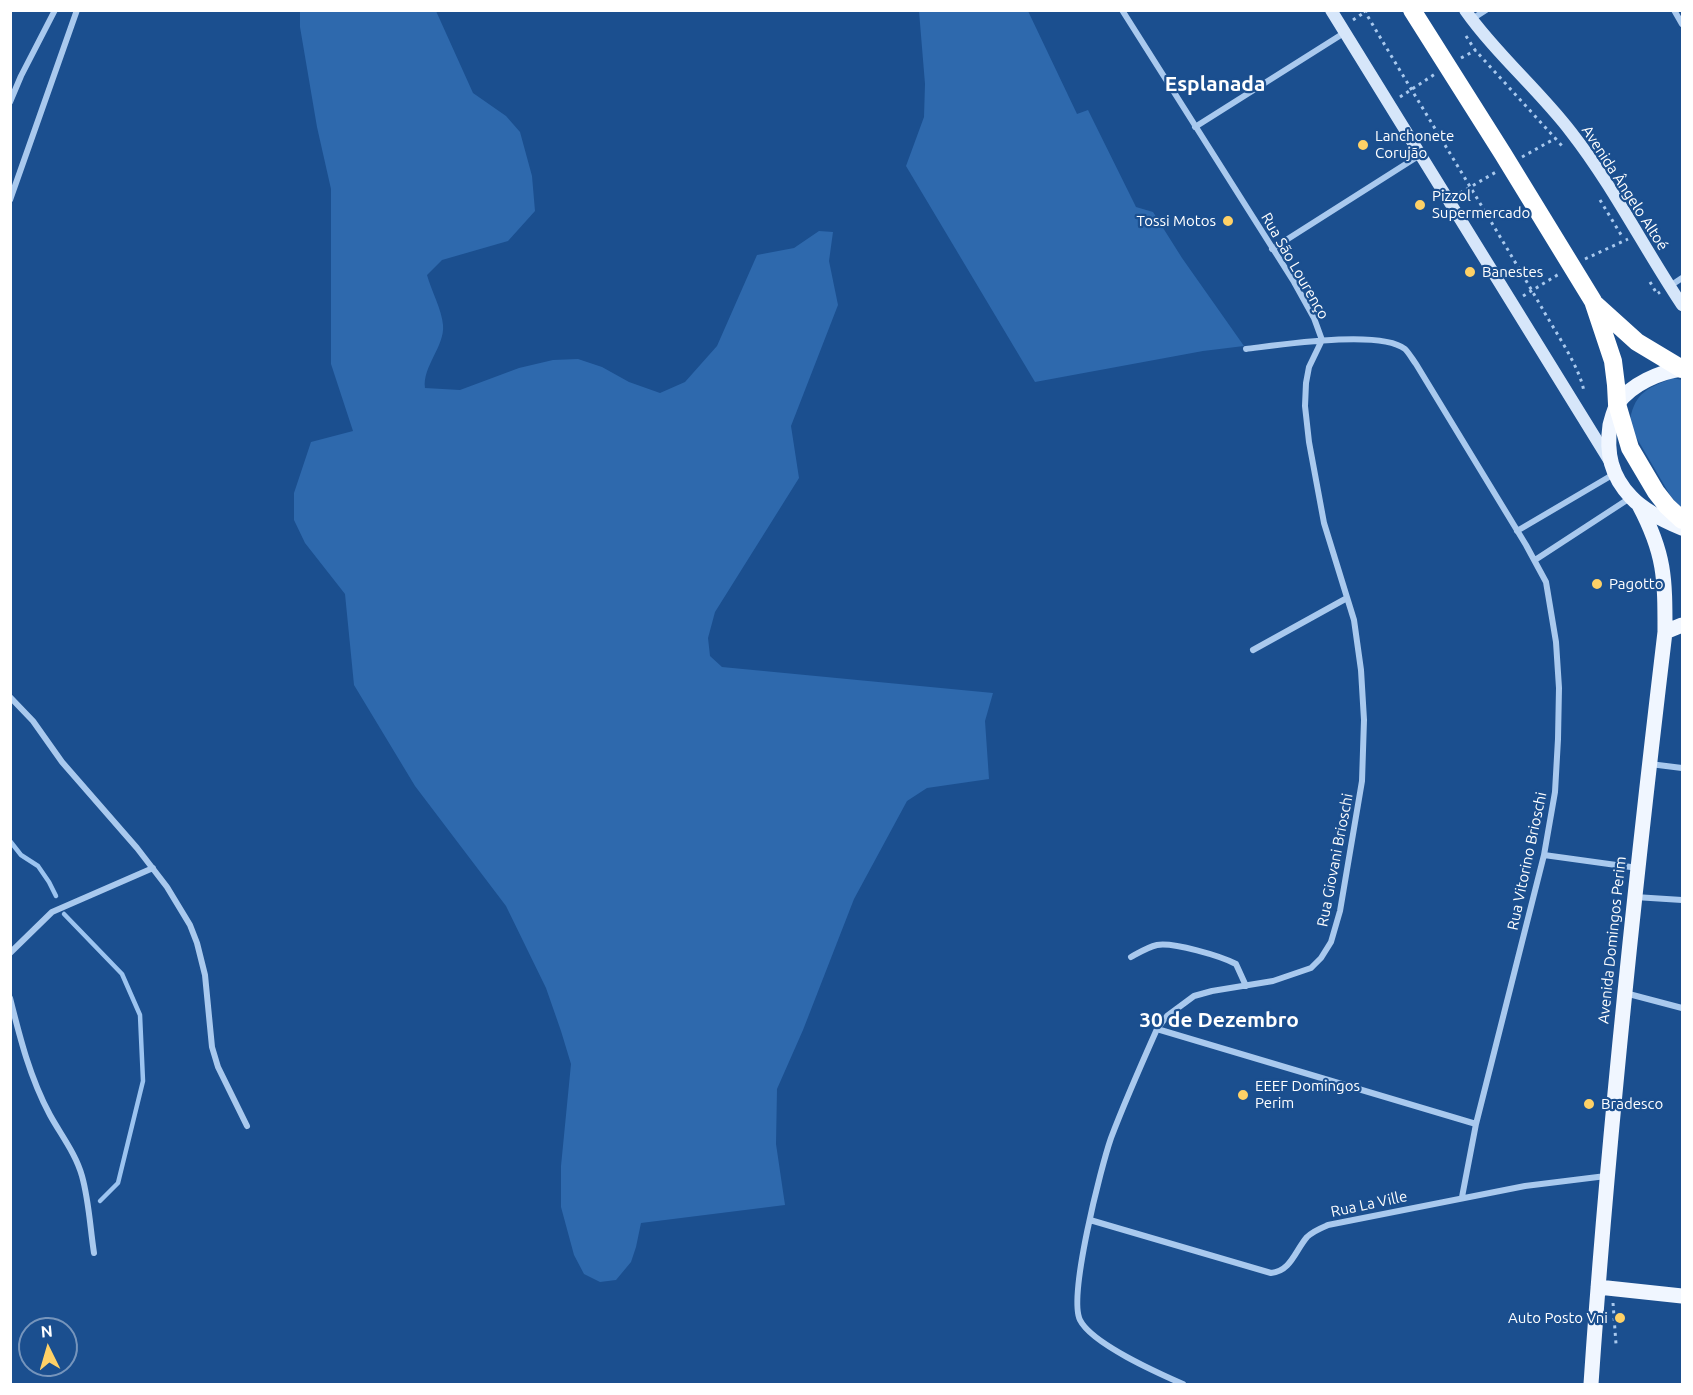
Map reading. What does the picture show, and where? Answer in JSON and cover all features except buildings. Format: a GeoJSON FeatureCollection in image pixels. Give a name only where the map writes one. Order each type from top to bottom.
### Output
{"type":"FeatureCollection","features":[{"type":"Feature","properties":{"kind":"highway"},"geometry":{"type":"LineString","coordinates":[[1412,10],[1593,301],[1613,361],[1617,404],[1630,448],[1667,507],[1683,520]]}},
{"type":"Feature","properties":{"kind":"highway"},"geometry":{"type":"LineString","coordinates":[[1593,301],[1636,342],[1682,369]]}},
{"type":"Feature","properties":{"kind":"main road"},"geometry":{"type":"LineString","coordinates":[[1611,467],[1609,433],[1617,404],[1641,384],[1672,370],[1682,369]]}},
{"type":"Feature","properties":{"kind":"main road","name":"Avenida Domingos Perim"},"geometry":{"type":"LineString","coordinates":[[1591,1384],[1624,993],[1665,633],[1665,593],[1660,554],[1654,532],[1611,467]]}},
{"type":"Feature","properties":{"kind":"main road"},"geometry":{"type":"LineString","coordinates":[[1635,501],[1683,528]]}},
{"type":"Feature","properties":{"kind":"main road"},"geometry":{"type":"LineString","coordinates":[[1665,633],[1683,625]]}},
{"type":"Feature","properties":{"kind":"main road"},"geometry":{"type":"LineString","coordinates":[[1598,1287],[1683,1296]]}},
{"type":"Feature","properties":{"kind":"street"},"geometry":{"type":"LineString","coordinates":[[10,102],[55,10]]}},
{"type":"Feature","properties":{"kind":"street"},"geometry":{"type":"LineString","coordinates":[[10,200],[77,10]]}},
{"type":"Feature","properties":{"kind":"street","name":"Rua São Lourenço"},"geometry":{"type":"LineString","coordinates":[[1122,10],[1307,304],[1322,340],[1374,340],[1405,349],[1518,531]]}},
{"type":"Feature","properties":{"kind":"street"},"geometry":{"type":"LineString","coordinates":[[1331,10],[1611,467],[1518,531]]}},
{"type":"Feature","properties":{"kind":"street"},"geometry":{"type":"LineString","coordinates":[[1469,15],[1486,10]]}},
{"type":"Feature","properties":{"kind":"street"},"geometry":{"type":"LineString","coordinates":[[1674,10],[1683,24]]}},
{"type":"Feature","properties":{"kind":"street","name":"Avenida Ângelo Altoé"},"geometry":{"type":"LineString","coordinates":[[1469,15],[1569,130],[1593,162],[1683,305]]}},
{"type":"Feature","properties":{"kind":"street"},"geometry":{"type":"LineString","coordinates":[[1195,127],[1342,30]]}},
{"type":"Feature","properties":{"kind":"street"},"geometry":{"type":"LineString","coordinates":[[1272,249],[1420,155]]}},
{"type":"Feature","properties":{"kind":"street"},"geometry":{"type":"LineString","coordinates":[[1670,286],[1683,278]]}},
{"type":"Feature","properties":{"kind":"street"},"geometry":{"type":"LineString","coordinates":[[1246,349],[1322,340]]}},
{"type":"Feature","properties":{"kind":"street","name":"Rua Giovani Brioschi"},"geometry":{"type":"LineString","coordinates":[[1183,1384],[1103,1343],[1080,1321],[1076,1309],[1076,1295],[1090,1220],[1110,1141],[1157,1029],[1167,1016],[1194,996],[1298,974],[1311,968],[1321,958],[1331,942],[1341,911],[1356,821],[1364,744],[1363,696],[1354,620],[1317,493],[1305,406],[1305,383],[1309,367],[1322,340]]}},
{"type":"Feature","properties":{"kind":"street"},"geometry":{"type":"LineString","coordinates":[[1535,560],[1635,501]]}},
{"type":"Feature","properties":{"kind":"street","name":"Rua Vitorino Brioschi"},"geometry":{"type":"LineString","coordinates":[[1462,1197],[1476,1124],[1544,855],[1555,792],[1559,688],[1556,642],[1546,582],[1518,531]]}},
{"type":"Feature","properties":{"kind":"street"},"geometry":{"type":"LineString","coordinates":[[1253,650],[1347,598]]}},
{"type":"Feature","properties":{"kind":"street"},"geometry":{"type":"LineString","coordinates":[[10,697],[33,721],[62,762],[153,868],[190,925],[205,975],[212,1047],[218,1067],[247,1126]]}},
{"type":"Feature","properties":{"kind":"street"},"geometry":{"type":"LineString","coordinates":[[1650,764],[1683,768]]}},
{"type":"Feature","properties":{"kind":"street"},"geometry":{"type":"LineString","coordinates":[[1544,855],[1638,868]]}},
{"type":"Feature","properties":{"kind":"street"},"geometry":{"type":"LineString","coordinates":[[10,953],[52,912],[153,868]]}},
{"type":"Feature","properties":{"kind":"street"},"geometry":{"type":"LineString","coordinates":[[1634,897],[1683,900]]}},
{"type":"Feature","properties":{"kind":"street"},"geometry":{"type":"LineString","coordinates":[[1131,957],[1160,944],[1194,950],[1236,964],[1246,986]]}},
{"type":"Feature","properties":{"kind":"street"},"geometry":{"type":"LineString","coordinates":[[1624,993],[1683,1008]]}},
{"type":"Feature","properties":{"kind":"street"},"geometry":{"type":"LineString","coordinates":[[10,998],[33,1080],[82,1174],[94,1253]]}},
{"type":"Feature","properties":{"kind":"street"},"geometry":{"type":"LineString","coordinates":[[1157,1029],[1476,1124]]}},
{"type":"Feature","properties":{"kind":"street","name":"Rua La Ville"},"geometry":{"type":"LineString","coordinates":[[1090,1220],[1271,1273],[1286,1268],[1308,1236],[1328,1225],[1462,1197],[1566,1180],[1607,1176]]}},
{"type":"Feature","properties":{"kind":"path"},"geometry":{"type":"LineString","coordinates":[[1342,30],[1365,11],[1572,361],[1584,386],[1585,398],[1574,404]]}},
{"type":"Feature","properties":{"kind":"path"},"geometry":{"type":"LineString","coordinates":[[1462,30],[1475,50],[1566,150]]}},
{"type":"Feature","properties":{"kind":"path"},"geometry":{"type":"LineString","coordinates":[[1596,194],[1630,249]]}},
{"type":"Feature","properties":{"kind":"path"},"geometry":{"type":"LineString","coordinates":[[1646,276],[1657,294],[1670,286]]}},
{"type":"Feature","properties":{"kind":"shaded area"},"geometry":{"type":"Polygon","coordinates":[[[300,11],[436,11],[473,93],[506,116],[520,132],[532,176],[535,211],[508,241],[442,260],[427,275],[441,313],[443,333],[427,372],[425,388],[460,390],[519,368],[553,360],[578,359],[602,367],[629,382],[660,393],[685,382],[717,346],[757,255],[794,248],[819,231],[833,232],[829,261],[838,305],[791,426],[799,478],[715,612],[708,638],[710,656],[722,667],[993,693],[985,721],[989,779],[927,788],[907,801],[854,899],[803,1030],[777,1089],[776,1144],[785,1205],[641,1223],[631,1262],[616,1280],[600,1282],[584,1274],[574,1255],[561,1207],[561,1166],[571,1064],[546,988],[506,906],[415,786],[354,685],[345,594],[305,543],[294,520],[294,493],[311,442],[353,431],[331,364],[331,189],[317,127],[300,27],[300,11]]]}},
{"type":"Feature","properties":{"kind":"shaded area"},"geometry":{"type":"Polygon","coordinates":[[[919,11],[1028,11],[1077,114],[1088,110],[1136,207],[1153,212],[1182,258],[1244,346],[1203,351],[1035,382],[906,166],[924,117],[925,84],[919,11]]]}},
{"type":"Feature","properties":{"kind":"shaded area"},"geometry":{"type":"Polygon","coordinates":[[[1673,378],[1682,380],[1682,510],[1670,495],[1629,425],[1637,399],[1648,390],[1673,378]]]}},
{"type":"Feature","properties":{"kind":"waterway"},"geometry":{"type":"LineString","coordinates":[[10,841],[21,855],[38,866],[56,896]]}},
{"type":"Feature","properties":{"kind":"waterway"},"geometry":{"type":"LineString","coordinates":[[64,914],[122,974],[140,1015],[143,1081],[118,1183],[100,1201]]}},
{"type":"Feature","properties":{"kind":"place","name":"Lanchonete Corujão"},"geometry":{"type":"Point","coordinates":[1363,145]}},
{"type":"Feature","properties":{"kind":"place","name":"Pizzol Supermercado"},"geometry":{"type":"Point","coordinates":[1420,205]}},
{"type":"Feature","properties":{"kind":"place","name":"Tossi Motos"},"geometry":{"type":"Point","coordinates":[1228,221]}},
{"type":"Feature","properties":{"kind":"place","name":"Banestes"},"geometry":{"type":"Point","coordinates":[1470,272]}},
{"type":"Feature","properties":{"kind":"place","name":"Pagotto"},"geometry":{"type":"Point","coordinates":[1597,584]}},
{"type":"Feature","properties":{"kind":"place","name":"EEEF Domingos Perim"},"geometry":{"type":"Point","coordinates":[1243,1095]}},
{"type":"Feature","properties":{"kind":"place","name":"Bradesco"},"geometry":{"type":"Point","coordinates":[1589,1104]}},
{"type":"Feature","properties":{"kind":"place","name":"Auto Posto Vni"},"geometry":{"type":"Point","coordinates":[1620,1318]}},
{"type":"Feature","properties":{"kind":"district","name":"Esplanada"},"geometry":{"type":"Point","coordinates":[1215,84]}},
{"type":"Feature","properties":{"kind":"district","name":"30 de Dezembro"},"geometry":{"type":"Point","coordinates":[1219,1020]}}]}
